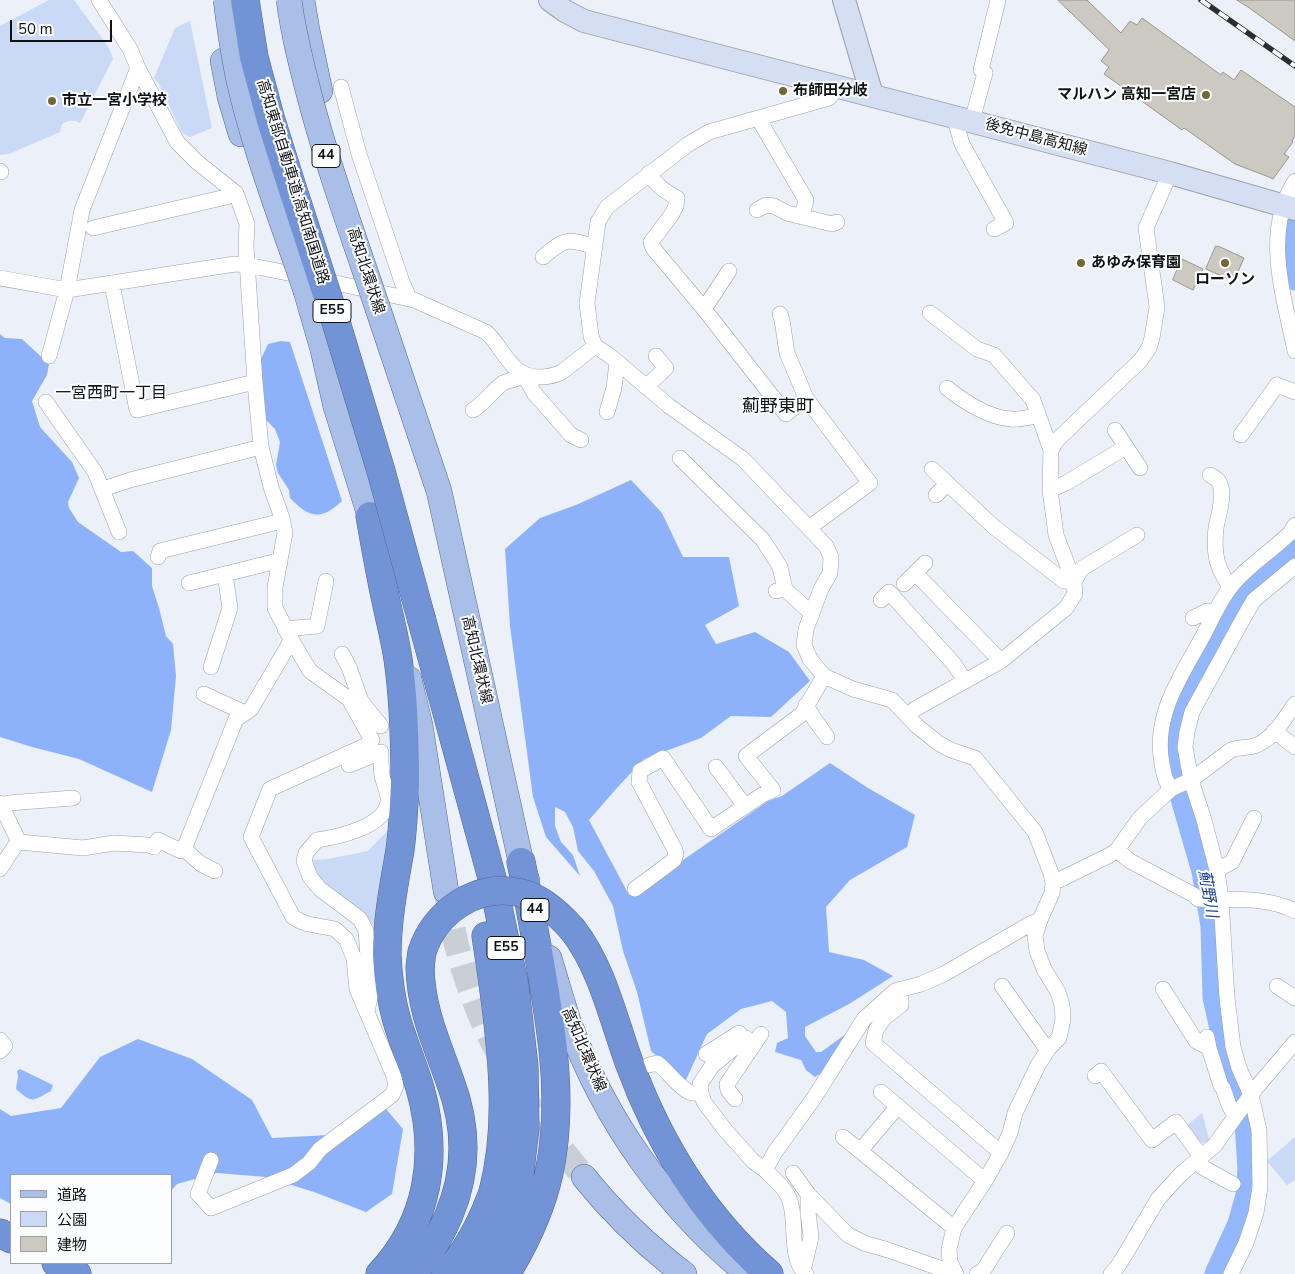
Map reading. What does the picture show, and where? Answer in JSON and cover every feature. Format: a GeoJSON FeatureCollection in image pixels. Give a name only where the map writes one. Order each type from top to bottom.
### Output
{"type":"FeatureCollection","features":[{"type":"Feature","properties":{"kind":"highway","name":"高知東部自動車道;高知南国道路"},"geometry":{"type":"LineString","coordinates":[[245,0],[254,57],[270,117],[336,322],[378,462],[422,621]]}},
{"type":"Feature","properties":{"kind":"highway"},"geometry":{"type":"LineString","coordinates":[[370,516],[378,566],[398,658],[404,747],[403,817],[388,934],[389,978],[397,1020],[420,1088],[429,1140],[425,1187],[420,1208],[411,1230],[399,1250],[380,1274]]}},
{"type":"Feature","properties":{"kind":"highway","name":"E55"},"geometry":{"type":"LineString","coordinates":[[422,621],[476,877],[490,963],[504,1092],[503,1130],[499,1164],[492,1194],[480,1223],[467,1247],[446,1274]]}},
{"type":"Feature","properties":{"kind":"highway","name":"E55"},"geometry":{"type":"LineString","coordinates":[[422,621],[492,878],[514,988],[524,1066],[525,1127],[520,1180],[506,1224],[476,1274]]}},
{"type":"Feature","properties":{"kind":"highway"},"geometry":{"type":"LineString","coordinates":[[506,1274],[517,1257],[531,1228],[541,1200],[549,1173],[556,1113],[556,1079],[550,1017],[522,862]]}},
{"type":"Feature","properties":{"kind":"highway"},"geometry":{"type":"LineString","coordinates":[[412,1274],[422,1263],[442,1231],[457,1190],[463,1149],[462,1126],[458,1105],[428,1021],[423,1000],[420,983],[422,953],[427,939],[435,927],[454,907],[478,894],[494,891],[521,893],[536,898],[562,917],[583,944],[600,978],[642,1095],[667,1148],[681,1172],[712,1214],[759,1272]]}},
{"type":"Feature","properties":{"kind":"highway"},"geometry":{"type":"LineString","coordinates":[[58,1264],[77,1274]]}},
{"type":"Feature","properties":{"kind":"main road"},"geometry":{"type":"LineString","coordinates":[[214,0],[230,96],[250,165],[323,350],[336,406],[370,516],[420,725],[446,891]]}},
{"type":"Feature","properties":{"kind":"main road"},"geometry":{"type":"LineString","coordinates":[[226,0],[236,69],[299,290]]}},
{"type":"Feature","properties":{"kind":"main road","name":"高知北環状線"},"geometry":{"type":"LineString","coordinates":[[289,0],[302,69],[321,139],[392,304],[438,491],[522,862],[570,1024],[587,1066],[612,1115],[641,1160],[670,1198],[721,1251],[759,1272]]}},
{"type":"Feature","properties":{"kind":"main road"},"geometry":{"type":"LineString","coordinates":[[302,0],[311,48],[333,141],[392,304]]}},
{"type":"Feature","properties":{"kind":"main road","name":"後免中島高知線"},"geometry":{"type":"LineString","coordinates":[[550,0],[564,11],[584,21],[1170,173],[1289,208]]}},
{"type":"Feature","properties":{"kind":"main road"},"geometry":{"type":"LineString","coordinates":[[844,0],[872,95]]}},
{"type":"Feature","properties":{"kind":"main road"},"geometry":{"type":"LineString","coordinates":[[584,1177],[623,1221],[684,1274]]}},
{"type":"Feature","properties":{"kind":"street"},"geometry":{"type":"LineString","coordinates":[[99,0],[130,49],[177,142],[197,162],[236,193],[247,224],[246,246],[254,382],[261,447],[284,533],[276,587],[275,608],[310,671],[357,703],[381,726]]}},
{"type":"Feature","properties":{"kind":"street"},"geometry":{"type":"LineString","coordinates":[[994,229],[1006,223],[962,144],[957,127],[965,119],[985,74],[981,70],[998,0]]}},
{"type":"Feature","properties":{"kind":"street"},"geometry":{"type":"LineString","coordinates":[[49,356],[67,290],[82,210],[138,68]]}},
{"type":"Feature","properties":{"kind":"street"},"geometry":{"type":"LineString","coordinates":[[341,87],[359,154],[402,282],[392,304]]}},
{"type":"Feature","properties":{"kind":"street"},"geometry":{"type":"LineString","coordinates":[[838,87],[829,98],[709,132],[687,145],[607,207],[598,222],[594,247],[588,303],[591,336],[595,346],[669,406],[742,459],[826,546],[831,557],[830,573],[806,629],[804,645],[810,659],[824,676],[853,689],[892,700],[917,726],[938,743],[951,750],[976,758],[1035,832],[1051,873],[1052,893],[1035,936],[1037,952],[1044,969],[1058,992],[1062,1005],[1059,1038],[1038,1064],[1015,1113],[1010,1133],[1001,1153],[954,1228],[949,1249],[950,1262],[954,1271]]}},
{"type":"Feature","properties":{"kind":"street"},"geometry":{"type":"LineString","coordinates":[[758,118],[806,200],[802,217]]}},
{"type":"Feature","properties":{"kind":"street"},"geometry":{"type":"LineString","coordinates":[[1051,450],[1057,440],[1140,361],[1149,348],[1157,307],[1146,228],[1170,173]]}},
{"type":"Feature","properties":{"kind":"street"},"geometry":{"type":"LineString","coordinates":[[649,174],[659,187],[677,198],[672,214],[651,242],[653,248],[704,309],[786,414],[806,398]]}},
{"type":"Feature","properties":{"kind":"street"},"geometry":{"type":"LineString","coordinates":[[1295,181],[1288,191],[1289,208],[1277,235],[1276,244],[1278,266],[1295,350]]}},
{"type":"Feature","properties":{"kind":"street"},"geometry":{"type":"LineString","coordinates":[[93,228],[226,197],[236,193]]}},
{"type":"Feature","properties":{"kind":"street"},"geometry":{"type":"LineString","coordinates":[[757,210],[766,205],[774,206],[787,213],[802,217],[832,224],[837,222]]}},
{"type":"Feature","properties":{"kind":"street"},"geometry":{"type":"LineString","coordinates":[[543,257],[561,243],[574,241],[594,247]]}},
{"type":"Feature","properties":{"kind":"street"},"geometry":{"type":"LineString","coordinates":[[0,278],[67,290],[235,264],[248,265],[392,304],[414,300],[486,332],[515,368],[526,375],[536,377],[556,375],[595,346]]}},
{"type":"Feature","properties":{"kind":"street"},"geometry":{"type":"LineString","coordinates":[[704,309],[729,271]]}},
{"type":"Feature","properties":{"kind":"street"},"geometry":{"type":"LineString","coordinates":[[112,284],[137,410],[254,382]]}},
{"type":"Feature","properties":{"kind":"street"},"geometry":{"type":"LineString","coordinates":[[908,716],[915,709],[1001,660],[1066,608],[1075,594],[1074,582],[1056,535],[1050,490],[1051,450],[1033,400],[994,355],[977,349],[930,313]]}},
{"type":"Feature","properties":{"kind":"street"},"geometry":{"type":"LineString","coordinates":[[780,314],[787,353],[806,398],[870,483],[808,527]]}},
{"type":"Feature","properties":{"kind":"street"},"geometry":{"type":"LineString","coordinates":[[646,387],[666,368],[656,356]]}},
{"type":"Feature","properties":{"kind":"street"},"geometry":{"type":"LineString","coordinates":[[607,412],[614,388],[617,362]]}},
{"type":"Feature","properties":{"kind":"street"},"geometry":{"type":"LineString","coordinates":[[473,410],[504,382],[519,379],[526,375]]}},
{"type":"Feature","properties":{"kind":"street"},"geometry":{"type":"LineString","coordinates":[[526,375],[534,393],[571,435],[581,440]]}},
{"type":"Feature","properties":{"kind":"street"},"geometry":{"type":"LineString","coordinates":[[1241,435],[1277,385],[1295,392]]}},
{"type":"Feature","properties":{"kind":"street"},"geometry":{"type":"LineString","coordinates":[[952,397],[994,416],[1010,419],[1038,416]]}},
{"type":"Feature","properties":{"kind":"street"},"geometry":{"type":"LineString","coordinates":[[46,402],[95,472],[119,532]]}},
{"type":"Feature","properties":{"kind":"street"},"geometry":{"type":"LineString","coordinates":[[1115,430],[1140,468]]}},
{"type":"Feature","properties":{"kind":"street"},"geometry":{"type":"LineString","coordinates":[[102,488],[132,487],[261,447]]}},
{"type":"Feature","properties":{"kind":"street"},"geometry":{"type":"LineString","coordinates":[[1050,490],[1066,483],[1126,447]]}},
{"type":"Feature","properties":{"kind":"street"},"geometry":{"type":"LineString","coordinates":[[680,458],[763,540],[780,567],[780,590],[812,614]]}},
{"type":"Feature","properties":{"kind":"street"},"geometry":{"type":"LineString","coordinates":[[932,470],[994,527],[1032,557],[1064,581],[1074,582]]}},
{"type":"Feature","properties":{"kind":"street"},"geometry":{"type":"LineString","coordinates":[[1210,475],[1219,480],[1222,502],[1216,528],[1216,557],[1226,582],[1230,587]]}},
{"type":"Feature","properties":{"kind":"street"},"geometry":{"type":"LineString","coordinates":[[936,495],[947,484]]}},
{"type":"Feature","properties":{"kind":"street"},"geometry":{"type":"LineString","coordinates":[[158,557],[160,551],[282,521]]}},
{"type":"Feature","properties":{"kind":"street"},"geometry":{"type":"LineString","coordinates":[[1171,789],[1165,781],[1160,752],[1161,732],[1172,691],[1230,587],[1246,570],[1284,539],[1295,525]]}},
{"type":"Feature","properties":{"kind":"street"},"geometry":{"type":"LineString","coordinates":[[1074,582],[1081,569],[1137,535]]}},
{"type":"Feature","properties":{"kind":"street"},"geometry":{"type":"LineString","coordinates":[[189,583],[273,562],[280,563]]}},
{"type":"Feature","properties":{"kind":"street"},"geometry":{"type":"LineString","coordinates":[[1231,1274],[1246,1243],[1256,1213],[1260,1187],[1259,1130],[1251,1095],[1236,1059],[1230,1029],[1221,900],[1217,870],[1191,780],[1185,747],[1192,712],[1254,600],[1295,566]]}},
{"type":"Feature","properties":{"kind":"street"},"geometry":{"type":"LineString","coordinates":[[904,584],[920,568],[1001,660]]}},
{"type":"Feature","properties":{"kind":"street"},"geometry":{"type":"LineString","coordinates":[[211,667],[230,608],[225,574]]}},
{"type":"Feature","properties":{"kind":"street"},"geometry":{"type":"LineString","coordinates":[[288,634],[317,626],[326,581]]}},
{"type":"Feature","properties":{"kind":"street"},"geometry":{"type":"LineString","coordinates":[[880,600],[889,592],[954,664],[965,681]]}},
{"type":"Feature","properties":{"kind":"street"},"geometry":{"type":"LineString","coordinates":[[1193,618],[1207,611],[1216,611]]}},
{"type":"Feature","properties":{"kind":"street"},"geometry":{"type":"LineString","coordinates":[[184,849],[236,719],[251,709],[288,646],[288,634]]}},
{"type":"Feature","properties":{"kind":"street"},"geometry":{"type":"LineString","coordinates":[[211,1160],[198,1194],[211,1208],[293,1175],[309,1163],[320,1149],[392,1095],[396,1086],[394,1076],[357,989],[354,958],[346,939],[335,929],[308,924],[293,917],[251,837],[270,789],[369,744],[372,740],[357,703],[349,667],[342,654]]}},
{"type":"Feature","properties":{"kind":"street"},"geometry":{"type":"LineString","coordinates":[[635,889],[674,860],[676,854],[638,782],[640,771],[663,758],[711,829],[762,795],[773,790],[746,756],[802,714],[824,676]]}},
{"type":"Feature","properties":{"kind":"street"},"geometry":{"type":"LineString","coordinates":[[204,694],[245,713]]}},
{"type":"Feature","properties":{"kind":"street"},"geometry":{"type":"LineString","coordinates":[[1053,883],[1117,850],[1140,818],[1171,789],[1191,780],[1231,750],[1252,747],[1262,743],[1271,735],[1295,704]]}},
{"type":"Feature","properties":{"kind":"street"},"geometry":{"type":"LineString","coordinates":[[806,705],[828,737]]}},
{"type":"Feature","properties":{"kind":"street"},"geometry":{"type":"LineString","coordinates":[[1274,731],[1295,747]]}},
{"type":"Feature","properties":{"kind":"street"},"geometry":{"type":"LineString","coordinates":[[349,765],[381,752],[382,775],[388,800],[386,808],[379,818],[354,832],[317,840],[306,853],[304,861],[310,877],[320,889],[360,919],[366,931],[371,993],[366,1010]]}},
{"type":"Feature","properties":{"kind":"street"},"geometry":{"type":"LineString","coordinates":[[716,767],[745,806]]}},
{"type":"Feature","properties":{"kind":"street"},"geometry":{"type":"LineString","coordinates":[[19,842],[0,804],[73,798]]}},
{"type":"Feature","properties":{"kind":"street"},"geometry":{"type":"LineString","coordinates":[[1217,870],[1232,862],[1254,818]]}},
{"type":"Feature","properties":{"kind":"street"},"geometry":{"type":"LineString","coordinates":[[19,842],[83,848],[114,843],[154,847],[158,840],[180,851],[184,849]]}},
{"type":"Feature","properties":{"kind":"street"},"geometry":{"type":"LineString","coordinates":[[0,869],[19,842]]}},
{"type":"Feature","properties":{"kind":"street"},"geometry":{"type":"LineString","coordinates":[[184,849],[201,864],[215,870]]}},
{"type":"Feature","properties":{"kind":"street"},"geometry":{"type":"LineString","coordinates":[[1117,850],[1130,861],[1194,894],[1198,899],[1262,901],[1295,911]]}},
{"type":"Feature","properties":{"kind":"street"},"geometry":{"type":"LineString","coordinates":[[765,1170],[775,1152],[814,1098],[864,1019],[895,991],[921,984],[944,974],[1040,920]]}},
{"type":"Feature","properties":{"kind":"street"},"geometry":{"type":"LineString","coordinates":[[1002,986],[1044,1045],[1049,1048]]}},
{"type":"Feature","properties":{"kind":"street"},"geometry":{"type":"LineString","coordinates":[[1277,986],[1295,998]]}},
{"type":"Feature","properties":{"kind":"street"},"geometry":{"type":"LineString","coordinates":[[901,989],[901,1005],[884,1018],[876,1030],[873,1043],[1001,1153]]}},
{"type":"Feature","properties":{"kind":"street"},"geometry":{"type":"LineString","coordinates":[[1163,989],[1196,1041],[1208,1042],[1221,1086],[1235,1116]]}},
{"type":"Feature","properties":{"kind":"street"},"geometry":{"type":"LineString","coordinates":[[706,1054],[740,1032],[754,1038]]}},
{"type":"Feature","properties":{"kind":"street"},"geometry":{"type":"LineString","coordinates":[[754,1038],[712,1066],[700,1084],[701,1093],[704,1102],[726,1131],[753,1162],[780,1184],[788,1197],[792,1210],[798,1260],[805,1272]]}},
{"type":"Feature","properties":{"kind":"street"},"geometry":{"type":"LineString","coordinates":[[735,1099],[726,1084],[754,1038]]}},
{"type":"Feature","properties":{"kind":"street"},"geometry":{"type":"LineString","coordinates":[[0,1040],[6,1046],[0,1051]]}},
{"type":"Feature","properties":{"kind":"street"},"geometry":{"type":"LineString","coordinates":[[1111,1274],[1118,1266],[1158,1199],[1181,1174],[1215,1145],[1251,1095],[1295,1042]]}},
{"type":"Feature","properties":{"kind":"street"},"geometry":{"type":"LineString","coordinates":[[1214,1066],[1236,1059]]}},
{"type":"Feature","properties":{"kind":"street"},"geometry":{"type":"LineString","coordinates":[[649,1065],[657,1063],[688,1092],[694,1094],[701,1093]]}},
{"type":"Feature","properties":{"kind":"street"},"geometry":{"type":"LineString","coordinates":[[1095,1076],[1102,1071],[1152,1140],[1176,1122],[1197,1151],[1202,1167],[1233,1184]]}},
{"type":"Feature","properties":{"kind":"street"},"geometry":{"type":"LineString","coordinates":[[881,1092],[984,1181]]}},
{"type":"Feature","properties":{"kind":"street"},"geometry":{"type":"LineString","coordinates":[[860,1151],[898,1106]]}},
{"type":"Feature","properties":{"kind":"street"},"geometry":{"type":"LineString","coordinates":[[843,1137],[954,1228]]}},
{"type":"Feature","properties":{"kind":"street"},"geometry":{"type":"LineString","coordinates":[[793,1173],[808,1194],[848,1235],[864,1243],[945,1270],[954,1271]]}},
{"type":"Feature","properties":{"kind":"street"},"geometry":{"type":"LineString","coordinates":[[805,1272],[811,1237],[808,1194]]}},
{"type":"Feature","properties":{"kind":"street"},"geometry":{"type":"LineString","coordinates":[[977,1274],[983,1271],[1007,1234]]}},
{"type":"Feature","properties":{"kind":"green space","name":"市立一宮小学校"},"geometry":{"type":"Polygon","coordinates":[[[49,0],[74,0],[109,48],[113,59],[80,123],[66,122],[62,124],[60,132],[9,154],[0,155],[0,26],[49,0]]]}},
{"type":"Feature","properties":{"kind":"green space"},"geometry":{"type":"Polygon","coordinates":[[[190,21],[212,128],[190,137],[182,133],[159,84],[154,78],[175,28],[190,21]]]}},
{"type":"Feature","properties":{"kind":"green space"},"geometry":{"type":"Polygon","coordinates":[[[389,829],[376,929],[367,917],[330,891],[315,872],[313,860],[368,851],[389,829]]]}},
{"type":"Feature","properties":{"kind":"green space"},"geometry":{"type":"Polygon","coordinates":[[[1202,1113],[1210,1142],[1198,1143],[1185,1127],[1202,1113]]]}},
{"type":"Feature","properties":{"kind":"green space"},"geometry":{"type":"Polygon","coordinates":[[[1295,1137],[1295,1180],[1287,1185],[1267,1161],[1295,1137]]]}},
{"type":"Feature","properties":{"kind":"shaded area"},"geometry":{"type":"Polygon","coordinates":[[[0,334],[5,338],[22,339],[49,364],[47,375],[32,401],[40,427],[72,462],[79,478],[68,502],[69,508],[78,522],[121,552],[133,551],[152,568],[152,586],[166,636],[173,644],[176,676],[171,730],[152,792],[79,759],[0,737],[0,334]]]}},
{"type":"Feature","properties":{"kind":"shaded area"},"geometry":{"type":"Polygon","coordinates":[[[281,341],[290,342],[342,501],[328,512],[321,514],[309,513],[303,510],[290,498],[289,490],[278,473],[276,465],[280,442],[275,429],[266,420],[260,361],[268,344],[281,341]]]}},
{"type":"Feature","properties":{"kind":"shaded area"},"geometry":{"type":"Polygon","coordinates":[[[631,480],[662,513],[683,557],[729,557],[739,606],[705,625],[716,644],[755,632],[789,652],[810,681],[771,717],[731,716],[701,738],[644,759],[589,820],[629,895],[640,890],[768,801],[782,796],[830,763],[915,815],[907,847],[850,880],[826,907],[829,952],[864,960],[893,976],[849,1004],[805,1027],[805,1036],[816,1052],[821,1052],[846,1034],[823,1072],[815,1077],[806,1070],[801,1060],[775,1052],[777,1043],[788,1038],[786,1012],[772,1001],[741,1009],[707,1034],[685,1082],[651,1051],[637,992],[623,951],[613,906],[594,871],[578,851],[573,827],[565,812],[555,807],[555,826],[561,842],[573,855],[580,876],[546,837],[533,797],[510,626],[505,549],[540,518],[576,505],[631,480]]]}},
{"type":"Feature","properties":{"kind":"shaded area"},"geometry":{"type":"Polygon","coordinates":[[[138,1039],[192,1059],[252,1100],[272,1138],[330,1135],[381,1103],[403,1129],[392,1194],[366,1212],[314,1192],[266,1177],[217,1173],[177,1184],[172,1190],[172,1174],[10,1174],[10,1203],[0,1198],[0,1109],[11,1116],[61,1108],[100,1057],[138,1039]]]}},
{"type":"Feature","properties":{"kind":"shaded area"},"geometry":{"type":"Polygon","coordinates":[[[20,1069],[53,1085],[51,1091],[36,1099],[26,1097],[16,1089],[17,1071],[20,1069]]]}},
{"type":"Feature","properties":{"kind":"building","name":"マルハン 高知一宮店"},"geometry":{"type":"Polygon","coordinates":[[[1058,0],[1087,0],[1121,33],[1130,21],[1137,25],[1142,18],[1221,75],[1223,72],[1234,80],[1241,70],[1295,107],[1295,136],[1284,154],[1289,157],[1273,179],[1235,164],[1184,128],[1182,130],[1104,74],[1109,67],[1101,61],[1109,50],[1058,0]]]}},
{"type":"Feature","properties":{"kind":"building"},"geometry":{"type":"Polygon","coordinates":[[[1237,0],[1295,0],[1295,41],[1248,7],[1237,0]]]}},
{"type":"Feature","properties":{"kind":"building","name":"ローソン"},"geometry":{"type":"Polygon","coordinates":[[[1216,246],[1244,258],[1234,281],[1206,269],[1216,246]]]}},
{"type":"Feature","properties":{"kind":"building"},"geometry":{"type":"Polygon","coordinates":[[[1182,259],[1203,269],[1193,290],[1173,280],[1182,259]]]}},
{"type":"Feature","properties":{"kind":"waterway","name":"薊野川"},"geometry":{"type":"LineString","coordinates":[[1295,229],[1292,253],[1295,278]]}},
{"type":"Feature","properties":{"kind":"waterway","name":"薊野川"},"geometry":{"type":"LineString","coordinates":[[1217,1274],[1240,1224],[1248,1195],[1250,1169],[1247,1122],[1227,1051],[1215,997],[1213,926],[1204,871],[1175,765],[1173,738],[1182,702],[1223,624],[1241,595],[1295,547]]}},
{"type":"Feature","properties":{"kind":"tunnel"},"geometry":{"type":"LineString","coordinates":[[446,893],[464,972],[474,1000],[499,1054]]}},
{"type":"Feature","properties":{"kind":"tunnel"},"geometry":{"type":"LineString","coordinates":[[520,1091],[546,1130],[584,1177]]}},
{"type":"Feature","properties":{"kind":"railway"},"geometry":{"type":"LineString","coordinates":[[1201,0],[1295,66]]}},
{"type":"Feature","properties":{"kind":"place","name":"布師田分岐"},"geometry":{"type":"Point","coordinates":[783,91]}},
{"type":"Feature","properties":{"kind":"place","name":"マルハン 高知一宮店"},"geometry":{"type":"Point","coordinates":[1206,95]}},
{"type":"Feature","properties":{"kind":"place","name":"市立一宮小学校"},"geometry":{"type":"Point","coordinates":[52,101]}},
{"type":"Feature","properties":{"kind":"place","name":"あゆみ保育園"},"geometry":{"type":"Point","coordinates":[1081,263]}},
{"type":"Feature","properties":{"kind":"place","name":"ローソン"},"geometry":{"type":"Point","coordinates":[1225,263]}},
{"type":"Feature","properties":{"kind":"district","name":"一宮西町一丁目"},"geometry":{"type":"Point","coordinates":[111,394]}},
{"type":"Feature","properties":{"kind":"district","name":"薊野東町"},"geometry":{"type":"Point","coordinates":[778,408]}}]}
